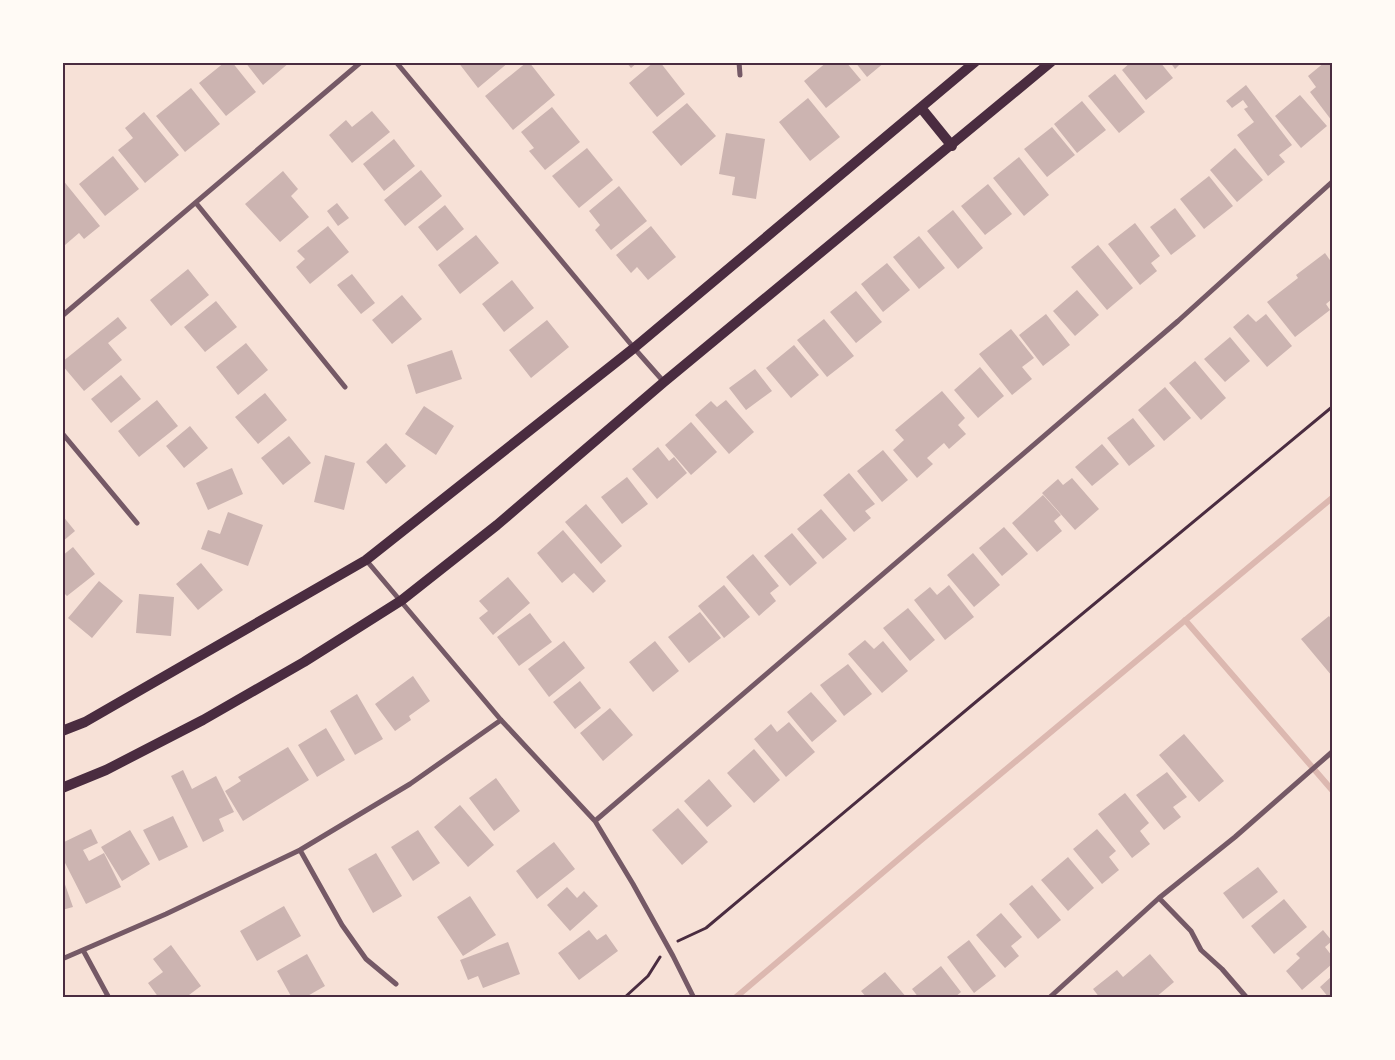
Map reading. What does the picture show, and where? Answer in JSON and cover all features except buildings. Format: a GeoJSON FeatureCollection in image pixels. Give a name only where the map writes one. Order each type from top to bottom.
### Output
{"type":"FeatureCollection","features":[{"type":"Feature","properties":{"kind":"main road"},"geometry":{"type":"LineString","coordinates":[[62,731],[85,722],[366,560],[634,348],[976,62]]}},
{"type":"Feature","properties":{"kind":"main road"},"geometry":{"type":"LineString","coordinates":[[62,788],[106,770],[203,720],[304,662],[402,600],[497,525],[664,382],[952,146],[1051,62]]}},
{"type":"Feature","properties":{"kind":"main road"},"geometry":{"type":"LineString","coordinates":[[922,108],[952,146]]}},
{"type":"Feature","properties":{"kind":"street"},"geometry":{"type":"LineString","coordinates":[[62,316],[360,62]]}},
{"type":"Feature","properties":{"kind":"street"},"geometry":{"type":"LineString","coordinates":[[396,62],[664,382]]}},
{"type":"Feature","properties":{"kind":"street"},"geometry":{"type":"LineString","coordinates":[[739,62],[740,74]]}},
{"type":"Feature","properties":{"kind":"street"},"geometry":{"type":"LineString","coordinates":[[595,821],[1178,321],[1332,182]]}},
{"type":"Feature","properties":{"kind":"street"},"geometry":{"type":"LineString","coordinates":[[196,203],[345,387]]}},
{"type":"Feature","properties":{"kind":"street"},"geometry":{"type":"LineString","coordinates":[[62,433],[137,523]]}},
{"type":"Feature","properties":{"kind":"street"},"geometry":{"type":"LineString","coordinates":[[366,560],[402,600],[501,720],[595,821],[633,884],[694,998]]}},
{"type":"Feature","properties":{"kind":"street"},"geometry":{"type":"LineString","coordinates":[[62,959],[166,914],[300,850],[410,784],[501,720]]}},
{"type":"Feature","properties":{"kind":"street"},"geometry":{"type":"LineString","coordinates":[[1049,998],[1159,898],[1235,837],[1332,752]]}},
{"type":"Feature","properties":{"kind":"street"},"geometry":{"type":"LineString","coordinates":[[300,850],[342,926],[366,959],[396,984]]}},
{"type":"Feature","properties":{"kind":"street"},"geometry":{"type":"LineString","coordinates":[[1159,898],[1191,932],[1202,950],[1222,969],[1246,998]]}},
{"type":"Feature","properties":{"kind":"street"},"geometry":{"type":"LineString","coordinates":[[83,950],[108,998]]}},
{"type":"Feature","properties":{"kind":"path"},"geometry":{"type":"LineString","coordinates":[[624,998],[648,976],[666,946],[706,928],[984,694],[1332,407]]}},
{"type":"Feature","properties":{"kind":"waterway"},"geometry":{"type":"LineString","coordinates":[[735,998],[920,841],[1332,498]]}},
{"type":"Feature","properties":{"kind":"waterway"},"geometry":{"type":"LineString","coordinates":[[1185,620],[1332,790]]}}]}
